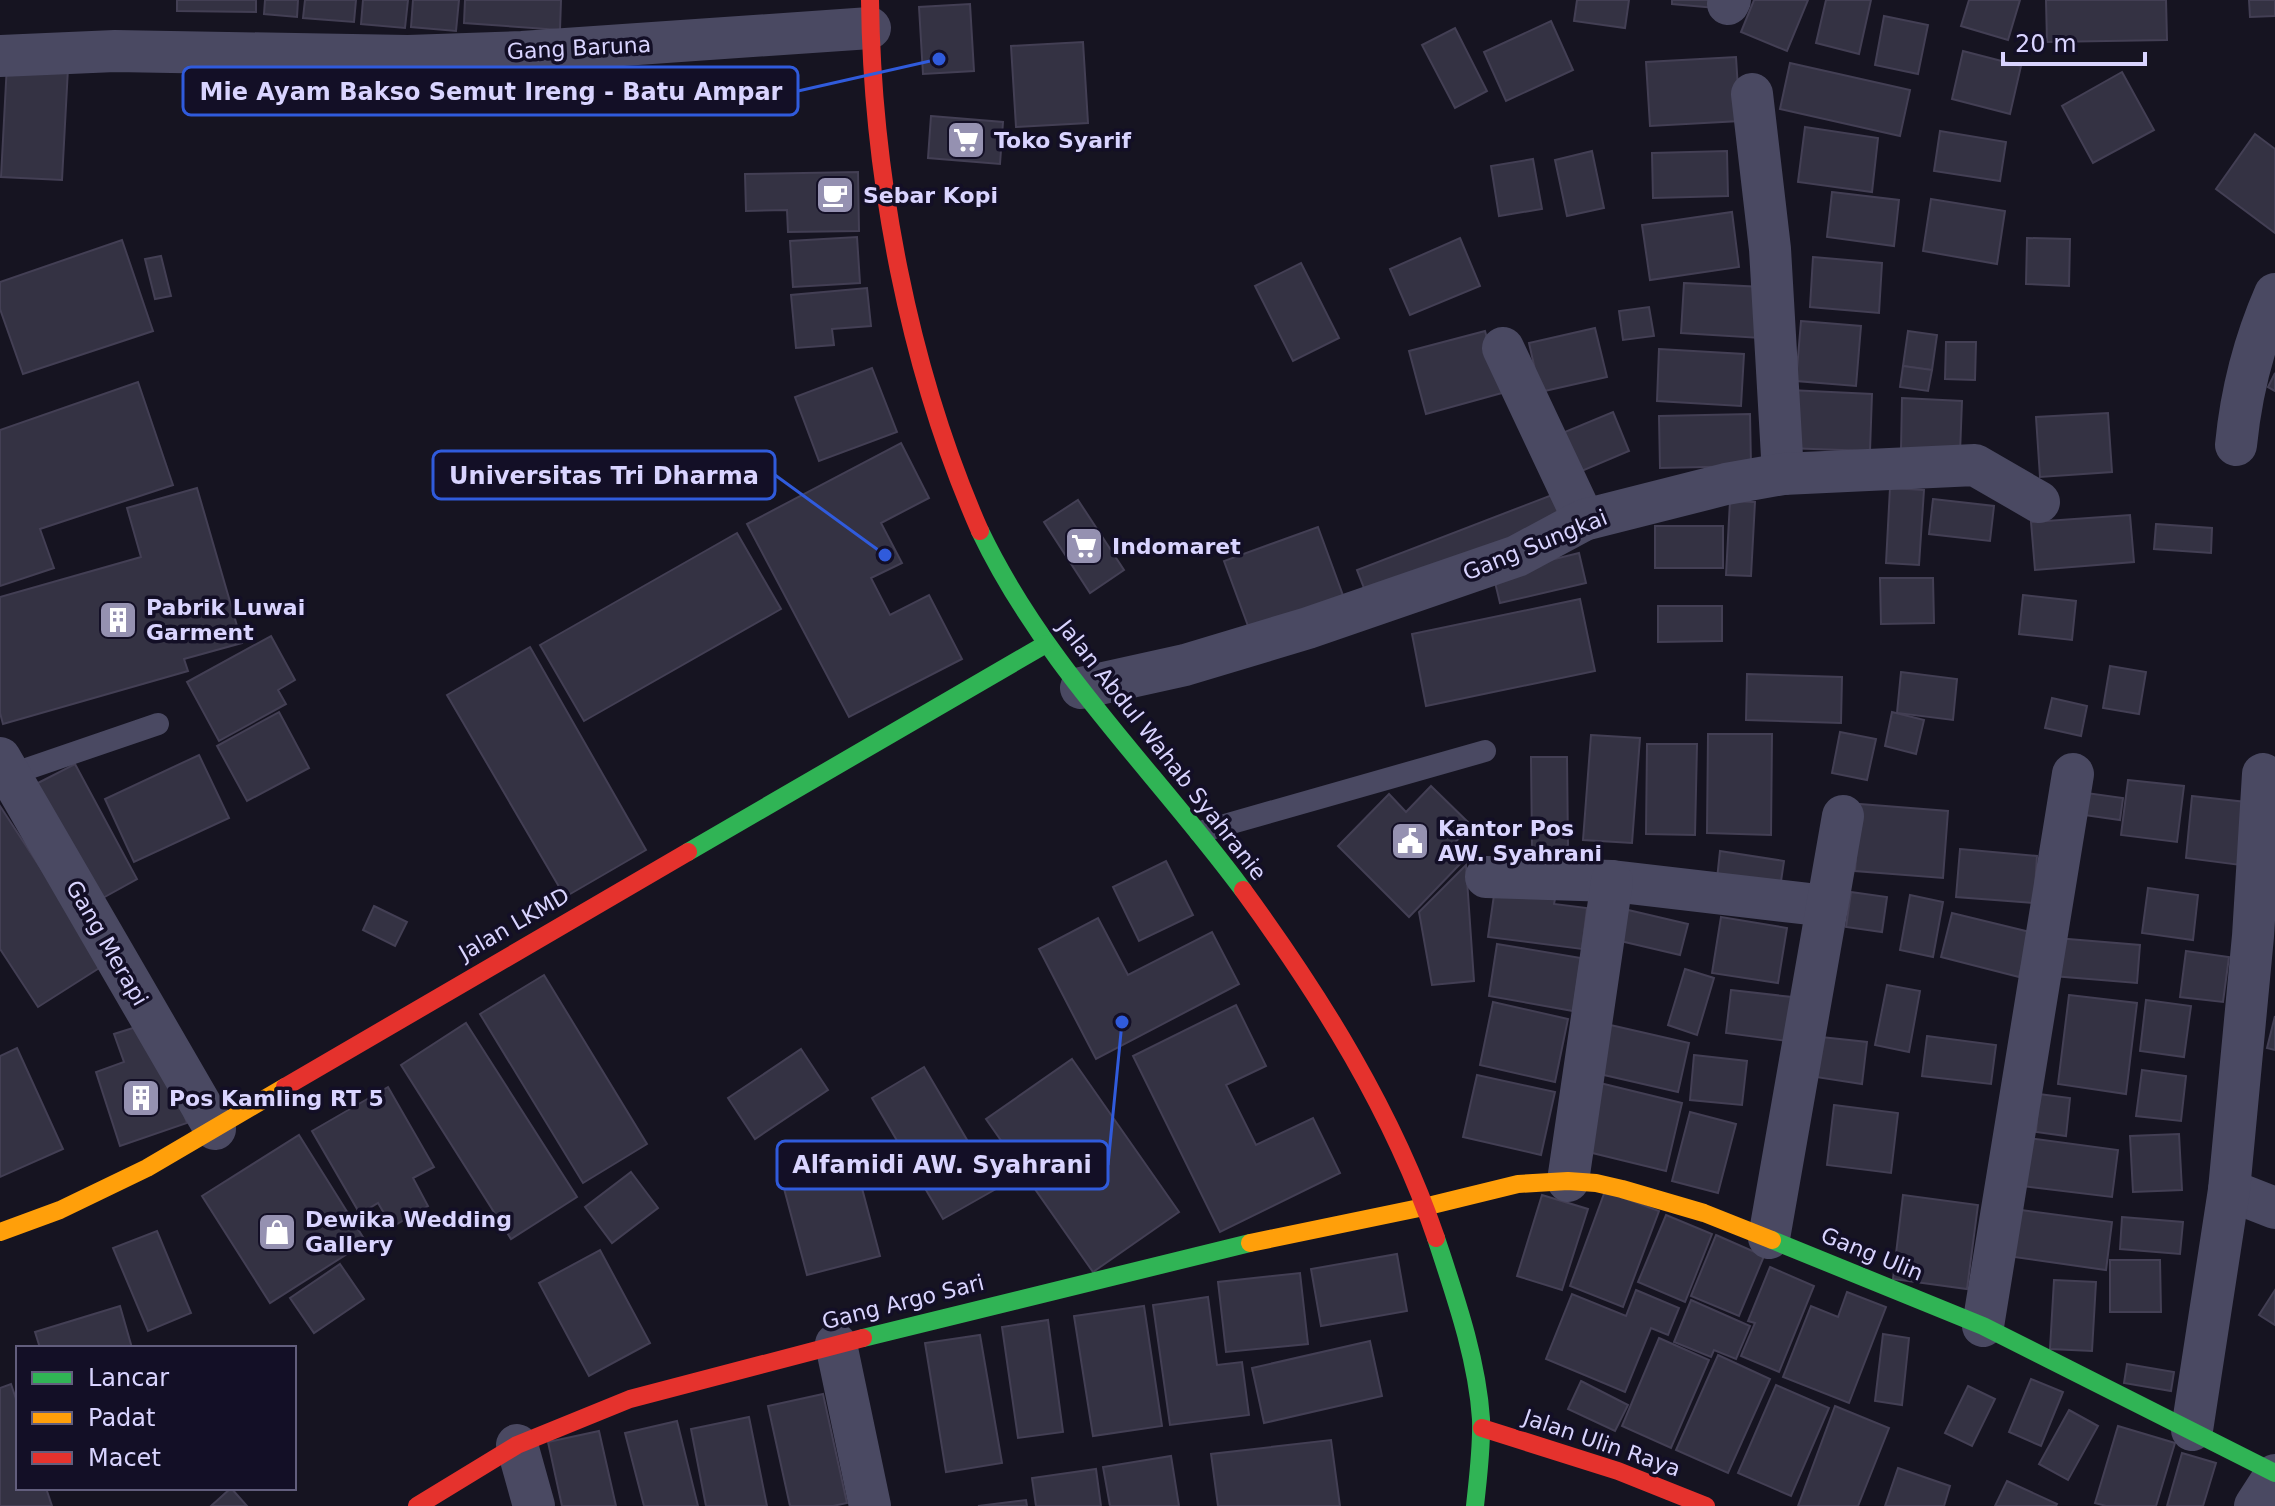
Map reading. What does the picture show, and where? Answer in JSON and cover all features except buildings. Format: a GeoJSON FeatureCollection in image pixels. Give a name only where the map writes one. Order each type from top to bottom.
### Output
{"type":"FeatureCollection","features":[{"type":"Feature","properties":{"kind":"street","name":"Gang Baruna"},"geometry":{"type":"LineString","coordinates":[[0,56],[115,51],[408,56],[537,51],[870,14]]}},
{"type":"Feature","properties":{"kind":"street","name":"Jalan Abdul Wahab Syahranie"},"geometry":{"type":"LineString","coordinates":[[870,14],[877,120],[897,262],[933,413],[952,471],[1006,583],[1046,644],[1200,832],[1271,928],[1352,1057],[1399,1146],[1424,1207],[1464,1332],[1482,1428],[1475,1506]]}},
{"type":"Feature","properties":{"kind":"street"},"geometry":{"type":"LineString","coordinates":[[1752,94],[1770,249],[1783,474]]}},
{"type":"Feature","properties":{"kind":"street"},"geometry":{"type":"LineString","coordinates":[[2236,445],[2250,365],[2275,294]]}},
{"type":"Feature","properties":{"kind":"street"},"geometry":{"type":"LineString","coordinates":[[1503,348],[1584,520]]}},
{"type":"Feature","properties":{"kind":"street","name":"Gang Sungkai"},"geometry":{"type":"LineString","coordinates":[[1081,688],[1185,665],[1390,602],[1517,556],[1584,520],[1726,484],[1783,474],[1975,465],[2039,502]]}},
{"type":"Feature","properties":{"kind":"street","name":"Jalan LKMD"},"geometry":{"type":"LineString","coordinates":[[0,1232],[103,1191],[215,1129],[1046,644]]}},
{"type":"Feature","properties":{"kind":"street","name":"Gang Merapi"},"geometry":{"type":"LineString","coordinates":[[4,766],[215,1129]]}},
{"type":"Feature","properties":{"kind":"street"},"geometry":{"type":"LineString","coordinates":[[1983,1326],[2073,774]]}},
{"type":"Feature","properties":{"kind":"street"},"geometry":{"type":"LineString","coordinates":[[2192,1430],[2229,1190],[2253,936],[2263,774]]}},
{"type":"Feature","properties":{"kind":"street"},"geometry":{"type":"LineString","coordinates":[[1769,1238],[1843,816]]}},
{"type":"Feature","properties":{"kind":"street"},"geometry":{"type":"LineString","coordinates":[[1486,877],[1612,881],[1827,906]]}},
{"type":"Feature","properties":{"kind":"street"},"geometry":{"type":"LineString","coordinates":[[1568,1181],[1612,881]]}},
{"type":"Feature","properties":{"kind":"street","name":"Gang Ulin"},"geometry":{"type":"LineString","coordinates":[[1424,1207],[1518,1184],[1568,1181],[1596,1183],[1704,1213],[1983,1326],[2275,1474]]}},
{"type":"Feature","properties":{"kind":"street"},"geometry":{"type":"LineString","coordinates":[[2229,1190],[2275,1208]]}},
{"type":"Feature","properties":{"kind":"street","name":"Gang Argo Sari"},"geometry":{"type":"LineString","coordinates":[[417,1506],[517,1445],[630,1399],[836,1344],[1219,1249],[1424,1207]]}},
{"type":"Feature","properties":{"kind":"street"},"geometry":{"type":"LineString","coordinates":[[836,1344],[870,1506]]}},
{"type":"Feature","properties":{"kind":"street","name":"Jalan Ulin Raya"},"geometry":{"type":"LineString","coordinates":[[1482,1428],[1618,1471],[1706,1506]]}},
{"type":"Feature","properties":{"kind":"street"},"geometry":{"type":"LineString","coordinates":[[517,1445],[534,1506]]}},
{"type":"Feature","properties":{"kind":"street"},"geometry":{"type":"LineString","coordinates":[[2255,1506],[2275,1474]]}},
{"type":"Feature","properties":{"kind":"lane"},"geometry":{"type":"LineString","coordinates":[[4,766],[158,724]]}},
{"type":"Feature","properties":{"kind":"lane"},"geometry":{"type":"LineString","coordinates":[[1200,832],[1485,751]]}},
{"type":"Feature","properties":{"kind":"traffic: fast"},"geometry":{"type":"LineString","coordinates":[[980,531],[1006,581],[1036,628],[1103,717],[1243,890]]}},
{"type":"Feature","properties":{"kind":"traffic: fast"},"geometry":{"type":"LineString","coordinates":[[688,852],[1046,644]]}},
{"type":"Feature","properties":{"kind":"traffic: fast"},"geometry":{"type":"LineString","coordinates":[[1436,1238],[1464,1327],[1479,1396],[1481,1441],[1475,1506]]}},
{"type":"Feature","properties":{"kind":"traffic: fast"},"geometry":{"type":"LineString","coordinates":[[1772,1240],[1983,1326],[2275,1473]]}},
{"type":"Feature","properties":{"kind":"traffic: fast"},"geometry":{"type":"LineString","coordinates":[[863,1338],[1250,1243]]}},
{"type":"Feature","properties":{"kind":"traffic: slow"},"geometry":{"type":"LineString","coordinates":[[0,1232],[60,1210],[147,1168],[285,1087]]}},
{"type":"Feature","properties":{"kind":"traffic: slow"},"geometry":{"type":"LineString","coordinates":[[1250,1243],[1518,1184],[1568,1181],[1622,1189],[1704,1213],[1772,1240]]}},
{"type":"Feature","properties":{"kind":"traffic: jam"},"geometry":{"type":"LineString","coordinates":[[870,0],[878,135],[899,271],[933,405],[980,531]]}},
{"type":"Feature","properties":{"kind":"traffic: jam"},"geometry":{"type":"LineString","coordinates":[[285,1087],[688,852]]}},
{"type":"Feature","properties":{"kind":"traffic: jam"},"geometry":{"type":"LineString","coordinates":[[1243,890],[1300,972],[1353,1057],[1399,1146],[1436,1238]]}},
{"type":"Feature","properties":{"kind":"traffic: jam"},"geometry":{"type":"LineString","coordinates":[[417,1506],[517,1445],[630,1399],[863,1338]]}},
{"type":"Feature","properties":{"kind":"traffic: jam"},"geometry":{"type":"LineString","coordinates":[[1482,1428],[1618,1471],[1706,1506]]}},
{"type":"Feature","properties":{"kind":"place","name":"Mie Ayam Bakso Semut Ireng - Batu Ampar"},"geometry":{"type":"Point","coordinates":[939,59]}},
{"type":"Feature","properties":{"kind":"place","name":"Toko Syarif"},"geometry":{"type":"Point","coordinates":[966,140]}},
{"type":"Feature","properties":{"kind":"place","name":"Sebar Kopi"},"geometry":{"type":"Point","coordinates":[835,195]}},
{"type":"Feature","properties":{"kind":"place","name":"Indomaret"},"geometry":{"type":"Point","coordinates":[1084,546]}},
{"type":"Feature","properties":{"kind":"place","name":"Universitas Tri Dharma"},"geometry":{"type":"Point","coordinates":[885,555]}},
{"type":"Feature","properties":{"kind":"place","name":"Pabrik Luwai Garment"},"geometry":{"type":"Point","coordinates":[118,620]}},
{"type":"Feature","properties":{"kind":"place","name":"Kantor Pos AW. Syahrani"},"geometry":{"type":"Point","coordinates":[1410,841]}},
{"type":"Feature","properties":{"kind":"place","name":"Alfamidi AW. Syahrani"},"geometry":{"type":"Point","coordinates":[1122,1022]}},
{"type":"Feature","properties":{"kind":"place","name":"Pos Kamling RT 5"},"geometry":{"type":"Point","coordinates":[141,1098]}},
{"type":"Feature","properties":{"kind":"place","name":"Dewika Wedding Gallery"},"geometry":{"type":"Point","coordinates":[277,1232]}}]}
